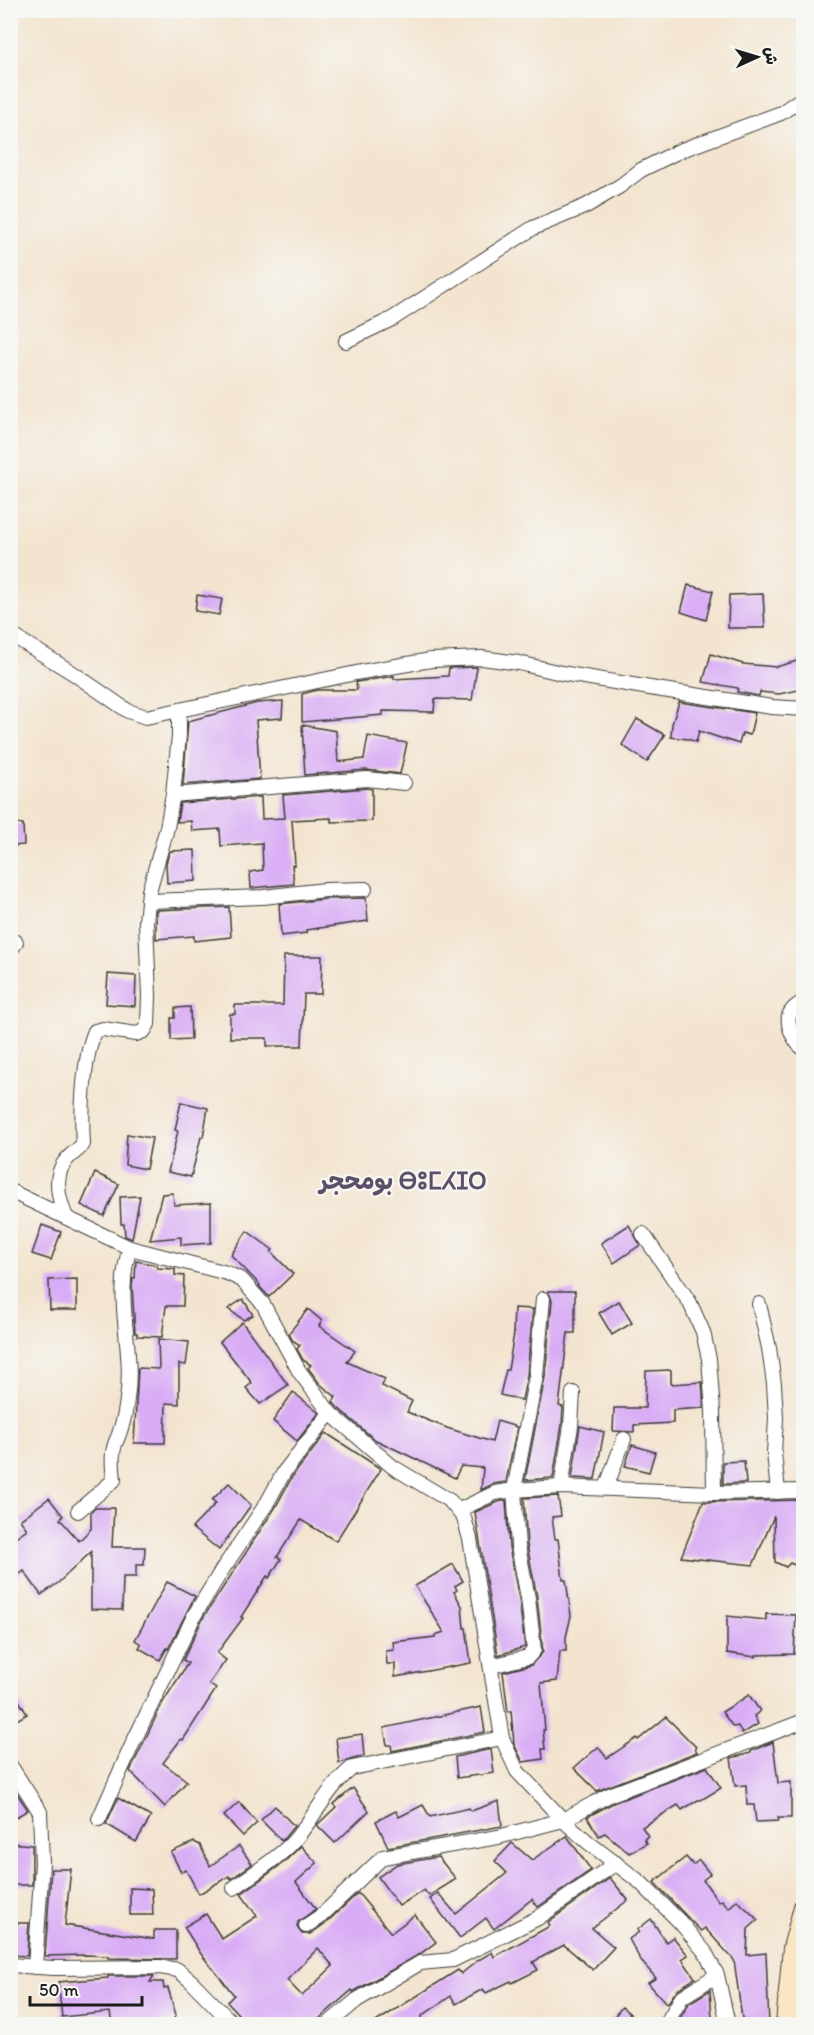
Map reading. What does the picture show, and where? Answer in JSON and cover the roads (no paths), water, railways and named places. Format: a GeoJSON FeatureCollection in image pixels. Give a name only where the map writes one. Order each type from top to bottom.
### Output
{"type":"FeatureCollection","features":[{"type":"Feature","properties":{"kind":"street"},"geometry":{"type":"LineString","coordinates":[[346,341],[392,319],[533,228],[586,206],[620,186],[641,170],[679,152],[781,113],[804,97]]}},
{"type":"Feature","properties":{"kind":"street"},"geometry":{"type":"LineString","coordinates":[[10,634],[128,711],[146,717],[362,672],[431,660],[482,658],[656,690],[772,707],[804,709]]}},
{"type":"Feature","properties":{"kind":"street"},"geometry":{"type":"LineString","coordinates":[[66,1217],[58,1188],[59,1169],[83,1144],[84,1086],[90,1042],[94,1031],[103,1029],[136,1034],[144,1031],[148,1024],[146,922],[148,901],[173,795],[179,711]]}},
{"type":"Feature","properties":{"kind":"street"},"geometry":{"type":"LineString","coordinates":[[173,795],[367,779],[404,783]]}},
{"type":"Feature","properties":{"kind":"street"},"geometry":{"type":"LineString","coordinates":[[148,901],[262,897],[324,890],[365,889]]}},
{"type":"Feature","properties":{"kind":"street"},"geometry":{"type":"LineString","coordinates":[[804,1001],[795,1007],[789,1016],[790,1027],[795,1039],[804,1049]]}},
{"type":"Feature","properties":{"kind":"street"},"geometry":{"type":"LineString","coordinates":[[10,1191],[130,1248],[227,1273],[242,1280],[263,1305],[299,1371],[330,1413],[393,1467],[450,1501],[459,1510],[464,1518],[470,1539],[502,1738],[517,1771],[563,1820],[640,1882],[680,1922],[705,1952],[717,1976],[728,2025]]}},
{"type":"Feature","properties":{"kind":"street"},"geometry":{"type":"LineString","coordinates":[[643,1234],[690,1303],[704,1332],[709,1359],[712,1401],[714,1493]]}},
{"type":"Feature","properties":{"kind":"street"},"geometry":{"type":"LineString","coordinates":[[78,1511],[114,1480],[112,1465],[114,1447],[128,1397],[129,1374],[123,1292],[125,1263],[130,1248]]}},
{"type":"Feature","properties":{"kind":"street"},"geometry":{"type":"LineString","coordinates":[[492,1666],[528,1657],[534,1650],[528,1598],[518,1546],[514,1490],[536,1376],[543,1299]]}},
{"type":"Feature","properties":{"kind":"street"},"geometry":{"type":"LineString","coordinates":[[759,1304],[774,1384],[776,1418],[774,1453],[778,1492]]}},
{"type":"Feature","properties":{"kind":"street"},"geometry":{"type":"LineString","coordinates":[[561,1487],[561,1476],[572,1426],[573,1393]]}},
{"type":"Feature","properties":{"kind":"street"},"geometry":{"type":"LineString","coordinates":[[99,1819],[195,1614],[267,1503],[284,1472],[330,1413]]}},
{"type":"Feature","properties":{"kind":"street"},"geometry":{"type":"LineString","coordinates":[[606,1488],[624,1438]]}},
{"type":"Feature","properties":{"kind":"street"},"geometry":{"type":"LineString","coordinates":[[459,1510],[495,1493],[561,1487],[714,1493],[804,1491]]}},
{"type":"Feature","properties":{"kind":"street"},"geometry":{"type":"LineString","coordinates":[[306,1926],[321,1916],[383,1857],[498,1838],[563,1820],[609,1795],[804,1721]]}},
{"type":"Feature","properties":{"kind":"street"},"geometry":{"type":"LineString","coordinates":[[234,1888],[290,1845],[338,1779],[352,1768],[502,1738]]}},
{"type":"Feature","properties":{"kind":"street"},"geometry":{"type":"LineString","coordinates":[[10,1766],[40,1812],[42,1863],[35,1967]]}},
{"type":"Feature","properties":{"kind":"street"},"geometry":{"type":"LineString","coordinates":[[328,2025],[357,2000],[420,1963],[453,1960],[538,1918],[616,1863]]}},
{"type":"Feature","properties":{"kind":"street"},"geometry":{"type":"LineString","coordinates":[[786,2025],[793,1948],[804,1907]]}},
{"type":"Feature","properties":{"kind":"street"},"geometry":{"type":"LineString","coordinates":[[10,1965],[160,1967],[178,1970],[233,2025]]}},
{"type":"Feature","properties":{"kind":"street"},"geometry":{"type":"LineString","coordinates":[[666,2025],[682,1997],[717,1976]]}},
{"type":"Feature","properties":{"kind":"district","name":"بومحجر ⴱⵓⵎⵃⵊⵔ"},"geometry":{"type":"Point","coordinates":[403,1181]}}]}
